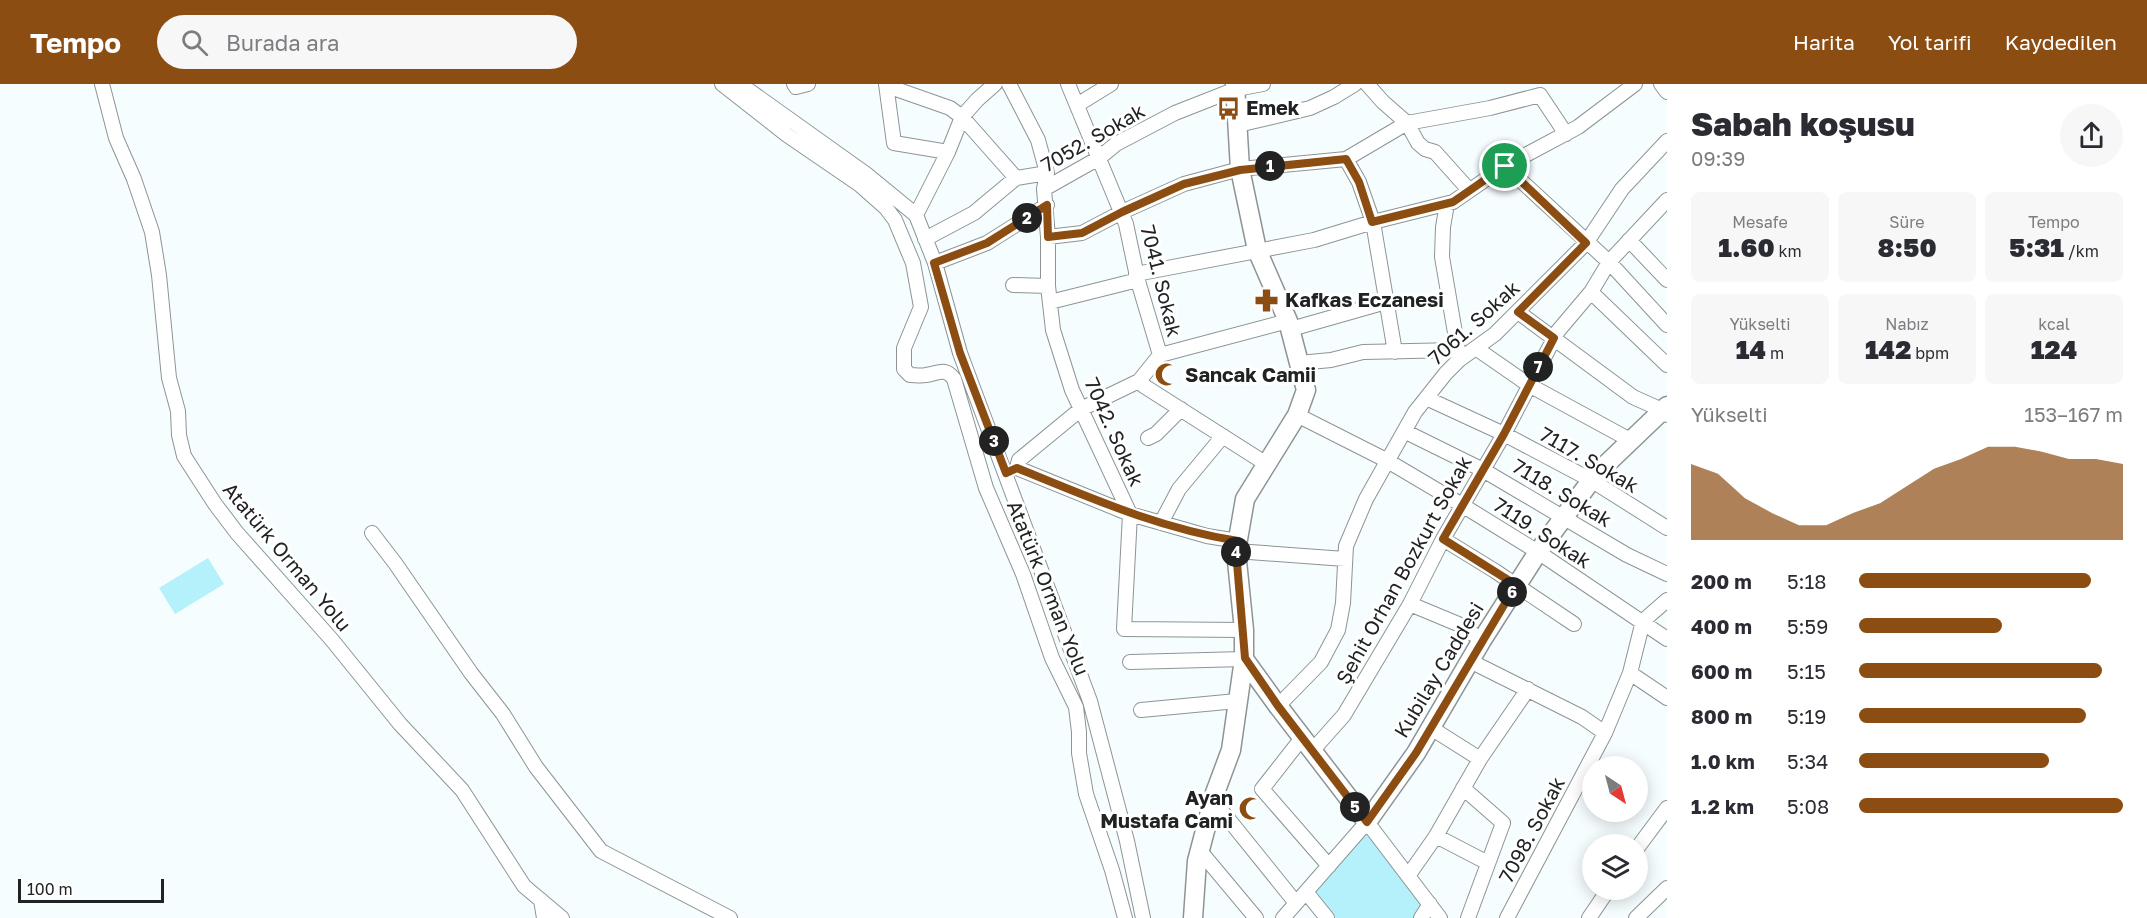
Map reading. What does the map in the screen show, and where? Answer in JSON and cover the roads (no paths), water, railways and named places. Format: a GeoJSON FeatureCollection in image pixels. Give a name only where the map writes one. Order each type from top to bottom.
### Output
{"type":"FeatureCollection","features":[{"type":"Feature","properties":{"kind":"main road"},"geometry":{"type":"LineString","coordinates":[[1195,916],[1200,851],[1231,750],[1245,658],[1237,546],[1245,499],[1297,416],[1306,390],[1290,325],[1257,250],[1240,170],[1235,87]]}},
{"type":"Feature","properties":{"kind":"main road","name":"Kubilay Caddesi"},"geometry":{"type":"LineString","coordinates":[[1367,822],[1416,753],[1516,585],[1563,516],[1591,480],[1630,440],[1665,410]]}},
{"type":"Feature","properties":{"kind":"main road"},"geometry":{"type":"LineString","coordinates":[[1245,658],[1307,745],[1367,822]]}},
{"type":"Feature","properties":{"kind":"street","name":"Atatürk Orman Yolu"},"geometry":{"type":"LineString","coordinates":[[102,84],[116,138],[134,179],[152,232],[159,275],[169,378],[178,411],[179,435],[184,456],[237,533],[332,640],[400,724],[462,790],[524,886],[562,918]]}},
{"type":"Feature","properties":{"kind":"street","name":"Atatürk Orman Yolu"},"geometry":{"type":"LineString","coordinates":[[722,84],[787,135],[860,185],[886,208],[895,220],[913,262],[921,307],[904,348],[904,369],[910,375],[948,372],[954,379],[986,488],[1023,574],[1052,658],[1076,707],[1079,753],[1086,794],[1112,870],[1125,918]]}},
{"type":"Feature","properties":{"kind":"street"},"geometry":{"type":"LineString","coordinates":[[740,84],[838,154],[916,215],[934,263],[960,353],[1011,470],[1090,701],[1127,840],[1143,918]]}},
{"type":"Feature","properties":{"kind":"street"},"geometry":{"type":"LineString","coordinates":[[795,84],[796,87],[808,84]]}},
{"type":"Feature","properties":{"kind":"street"},"geometry":{"type":"LineString","coordinates":[[916,215],[948,152],[962,117],[976,100],[995,84]]}},
{"type":"Feature","properties":{"kind":"street","name":"7042. Sokak"},"geometry":{"type":"LineString","coordinates":[[1009,84],[1038,140],[1047,173],[1044,189],[1047,205],[1048,286],[1053,330],[1072,390],[1130,514],[1124,629],[1244,630]]}},
{"type":"Feature","properties":{"kind":"street","name":"7041. Sokak"},"geometry":{"type":"LineString","coordinates":[[1068,84],[1122,212],[1137,277],[1160,355]]}},
{"type":"Feature","properties":{"kind":"street"},"geometry":{"type":"LineString","coordinates":[[1077,105],[1111,84]]}},
{"type":"Feature","properties":{"kind":"street","name":"7052. Sokak"},"geometry":{"type":"LineString","coordinates":[[1044,189],[1099,158],[1116,144],[1174,113],[1235,87],[1263,84]]}},
{"type":"Feature","properties":{"kind":"street"},"geometry":{"type":"LineString","coordinates":[[1238,125],[1310,108],[1355,84]]}},
{"type":"Feature","properties":{"kind":"street"},"geometry":{"type":"LineString","coordinates":[[1367,84],[1407,123],[1418,143],[1425,149],[1435,152],[1469,190]]}},
{"type":"Feature","properties":{"kind":"street"},"geometry":{"type":"LineString","coordinates":[[1050,302],[1137,277],[1257,250],[1314,240],[1372,222],[1453,202],[1505,166],[1566,134],[1635,84]]}},
{"type":"Feature","properties":{"kind":"street"},"geometry":{"type":"LineString","coordinates":[[1661,84],[1667,92]]}},
{"type":"Feature","properties":{"kind":"street"},"geometry":{"type":"LineString","coordinates":[[948,152],[894,143],[886,85],[950,108],[962,117],[1016,178]]}},
{"type":"Feature","properties":{"kind":"street"},"geometry":{"type":"LineString","coordinates":[[1048,237],[1082,233],[1184,184],[1240,170],[1346,159],[1407,123],[1490,108],[1539,89],[1566,134]]}},
{"type":"Feature","properties":{"kind":"street","name":"7061. Sokak"},"geometry":{"type":"LineString","coordinates":[[1278,706],[1321,663],[1334,638],[1343,603],[1346,546],[1386,460],[1426,398],[1458,355],[1477,349],[1495,334],[1586,243],[1622,189],[1667,141]]}},
{"type":"Feature","properties":{"kind":"street"},"geometry":{"type":"LineString","coordinates":[[1346,159],[1359,182],[1372,222],[1395,352]]}},
{"type":"Feature","properties":{"kind":"street"},"geometry":{"type":"LineString","coordinates":[[1505,166],[1609,262],[1667,325]]}},
{"type":"Feature","properties":{"kind":"street"},"geometry":{"type":"LineString","coordinates":[[925,239],[974,213],[1016,178],[1047,173]]}},
{"type":"Feature","properties":{"kind":"street","name":"Şehit Orhan Bozkurt Sokak"},"geometry":{"type":"LineString","coordinates":[[1329,866],[1262,789],[1307,745],[1344,715],[1410,604],[1443,539],[1504,434],[1558,331],[1591,292],[1609,262],[1667,200]]}},
{"type":"Feature","properties":{"kind":"street"},"geometry":{"type":"LineString","coordinates":[[1299,363],[1331,360],[1363,352],[1458,355],[1442,257],[1443,227],[1447,204]]}},
{"type":"Feature","properties":{"kind":"street"},"geometry":{"type":"LineString","coordinates":[[934,263],[987,243],[1047,205]]}},
{"type":"Feature","properties":{"kind":"street"},"geometry":{"type":"LineString","coordinates":[[1629,240],[1667,280]]}},
{"type":"Feature","properties":{"kind":"street"},"geometry":{"type":"LineString","coordinates":[[1013,285],[1048,286]]}},
{"type":"Feature","properties":{"kind":"street"},"geometry":{"type":"LineString","coordinates":[[1591,292],[1667,365]]}},
{"type":"Feature","properties":{"kind":"street"},"geometry":{"type":"LineString","coordinates":[[1011,470],[1019,460],[1081,410],[1139,381],[1160,355],[1386,302]]}},
{"type":"Feature","properties":{"kind":"street"},"geometry":{"type":"LineString","coordinates":[[1518,312],[1634,397],[1665,410]]}},
{"type":"Feature","properties":{"kind":"street"},"geometry":{"type":"LineString","coordinates":[[1477,349],[1529,384],[1630,440]]}},
{"type":"Feature","properties":{"kind":"street"},"geometry":{"type":"LineString","coordinates":[[1139,381],[1268,465]]}},
{"type":"Feature","properties":{"kind":"street","name":"7117. Sokak"},"geometry":{"type":"LineString","coordinates":[[1426,398],[1504,434],[1591,480],[1667,528]]}},
{"type":"Feature","properties":{"kind":"street"},"geometry":{"type":"LineString","coordinates":[[1148,438],[1156,434],[1181,409]]}},
{"type":"Feature","properties":{"kind":"street","name":"7119. Sokak"},"geometry":{"type":"LineString","coordinates":[[1297,416],[1386,460],[1462,505],[1538,552],[1667,639]]}},
{"type":"Feature","properties":{"kind":"street","name":"7118. Sokak"},"geometry":{"type":"LineString","coordinates":[[1404,431],[1483,470],[1627,555],[1667,574]]}},
{"type":"Feature","properties":{"kind":"street"},"geometry":{"type":"LineString","coordinates":[[1161,523],[1179,489],[1223,436]]}},
{"type":"Feature","properties":{"kind":"street"},"geometry":{"type":"LineString","coordinates":[[1011,470],[1130,514],[1237,546],[1345,559]]}},
{"type":"Feature","properties":{"kind":"street"},"geometry":{"type":"LineString","coordinates":[[372,533],[502,714],[536,767],[601,850],[730,918]]}},
{"type":"Feature","properties":{"kind":"street"},"geometry":{"type":"LineString","coordinates":[[1443,539],[1574,624]]}},
{"type":"Feature","properties":{"kind":"street"},"geometry":{"type":"LineString","coordinates":[[1643,621],[1667,600]]}},
{"type":"Feature","properties":{"kind":"street"},"geometry":{"type":"LineString","coordinates":[[1410,604],[1458,624],[1482,640]]}},
{"type":"Feature","properties":{"kind":"street","name":"7098. Sokak"},"geometry":{"type":"LineString","coordinates":[[1507,918],[1605,733],[1630,673],[1643,621]]}},
{"type":"Feature","properties":{"kind":"street"},"geometry":{"type":"LineString","coordinates":[[1130,662],[1245,658]]}},
{"type":"Feature","properties":{"kind":"street"},"geometry":{"type":"LineString","coordinates":[[1470,662],[1582,717],[1605,733]]}},
{"type":"Feature","properties":{"kind":"street"},"geometry":{"type":"LineString","coordinates":[[1630,673],[1667,698]]}},
{"type":"Feature","properties":{"kind":"street"},"geometry":{"type":"LineString","coordinates":[[1408,876],[1436,836],[1480,759],[1528,689]]}},
{"type":"Feature","properties":{"kind":"street"},"geometry":{"type":"LineString","coordinates":[[1141,710],[1237,701]]}},
{"type":"Feature","properties":{"kind":"street"},"geometry":{"type":"LineString","coordinates":[[1431,728],[1480,759]]}},
{"type":"Feature","properties":{"kind":"street"},"geometry":{"type":"LineString","coordinates":[[1463,788],[1503,823],[1468,918]]}},
{"type":"Feature","properties":{"kind":"street"},"geometry":{"type":"LineString","coordinates":[[1214,800],[1301,897],[1327,918]]}},
{"type":"Feature","properties":{"kind":"street"},"geometry":{"type":"LineString","coordinates":[[1648,834],[1667,808]]}},
{"type":"Feature","properties":{"kind":"street"},"geometry":{"type":"LineString","coordinates":[[1283,918],[1367,822],[1440,918]]}},
{"type":"Feature","properties":{"kind":"street"},"geometry":{"type":"LineString","coordinates":[[1436,836],[1488,863]]}},
{"type":"Feature","properties":{"kind":"street"},"geometry":{"type":"LineString","coordinates":[[1200,851],[1256,918]]}},
{"type":"Feature","properties":{"kind":"street"},"geometry":{"type":"LineString","coordinates":[[1636,918],[1667,888]]}},
{"type":"Feature","properties":{"kind":"street"},"geometry":{"type":"LineString","coordinates":[[541,900],[544,918]]}},
{"type":"Feature","properties":{"kind":"street"},"geometry":{"type":"LineString","coordinates":[[1589,918],[1601,900]]}},
{"type":"Feature","properties":{"kind":"street"},"geometry":{"type":"LineString","coordinates":[[1421,918],[1430,904]]}},
{"type":"Feature","properties":{"kind":"place","name":"Emek"},"geometry":{"type":"Point","coordinates":[1228,108]}},
{"type":"Feature","properties":{"kind":"place","name":"Kafkas Eczanesi"},"geometry":{"type":"Point","coordinates":[1267,300]}},
{"type":"Feature","properties":{"kind":"place","name":"Sancak Camii"},"geometry":{"type":"Point","coordinates":[1167,375]}},
{"type":"Feature","properties":{"kind":"place","name":"Ayan Mustafa Cami"},"geometry":{"type":"Point","coordinates":[1251,809]}}]}
